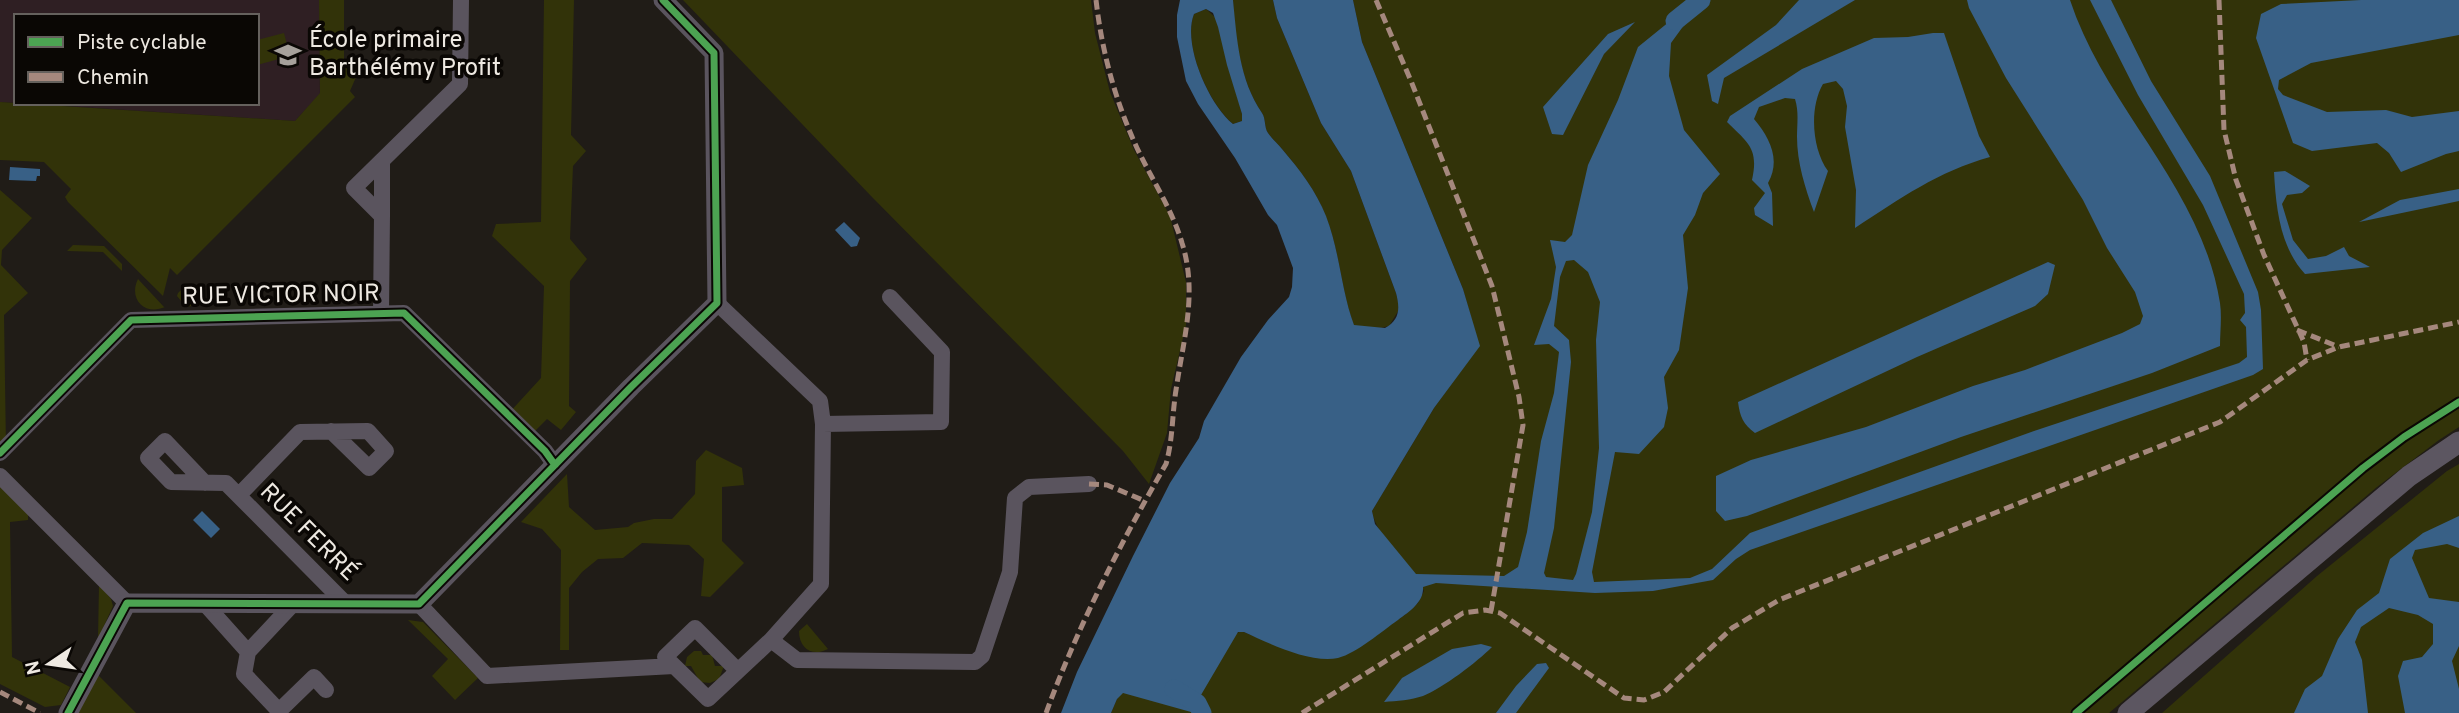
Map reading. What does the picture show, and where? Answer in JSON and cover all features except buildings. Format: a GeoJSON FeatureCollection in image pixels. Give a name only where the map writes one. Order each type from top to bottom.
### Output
{"type":"FeatureCollection","features":[{"type":"Feature","properties":{"kind":"main road"},"geometry":{"type":"LineString","coordinates":[[2128,713],[2409,476],[2459,442]]}},
{"type":"Feature","properties":{"kind":"street"},"geometry":{"type":"LineString","coordinates":[[382,216],[354,188],[460,84],[461,0]]}},
{"type":"Feature","properties":{"kind":"street"},"geometry":{"type":"LineString","coordinates":[[663,0],[713,53],[717,303],[820,401],[823,424],[821,584],[771,640],[708,699],[666,657],[695,628],[737,670]]}},
{"type":"Feature","properties":{"kind":"street"},"geometry":{"type":"LineString","coordinates":[[381,313],[382,162]]}},
{"type":"Feature","properties":{"kind":"street"},"geometry":{"type":"LineString","coordinates":[[823,424],[941,422],[942,352],[890,296]]}},
{"type":"Feature","properties":{"kind":"street"},"geometry":{"type":"LineString","coordinates":[[419,604],[717,303]]}},
{"type":"Feature","properties":{"kind":"street","name":"RUE VICTOR NOIR"},"geometry":{"type":"LineString","coordinates":[[0,453],[131,320],[404,313],[545,451],[555,465]]}},
{"type":"Feature","properties":{"kind":"street","name":"RUE FERRÉ"},"geometry":{"type":"LineString","coordinates":[[239,495],[300,432],[331,431]]}},
{"type":"Feature","properties":{"kind":"street"},"geometry":{"type":"LineString","coordinates":[[0,476],[127,603],[419,604],[486,676],[674,666]]}},
{"type":"Feature","properties":{"kind":"street","name":"RUE FERRÉ"},"geometry":{"type":"LineString","coordinates":[[205,483],[226,483],[345,603]]}},
{"type":"Feature","properties":{"kind":"street"},"geometry":{"type":"LineString","coordinates":[[771,640],[797,660],[975,663],[982,656],[1006,590],[1010,572],[1015,498],[1029,487],[1089,484]]}},
{"type":"Feature","properties":{"kind":"street"},"geometry":{"type":"LineString","coordinates":[[68,713],[127,603]]}},
{"type":"Feature","properties":{"kind":"street"},"geometry":{"type":"LineString","coordinates":[[293,604],[248,652],[244,674],[279,712],[314,677],[326,690]]}},
{"type":"Feature","properties":{"kind":"street"},"geometry":{"type":"LineString","coordinates":[[206,605],[248,652]]}},
{"type":"Feature","properties":{"kind":"shaded area","name":"École primaire Barthélémy Profit"},"geometry":{"type":"Polygon","coordinates":[[[0,0],[319,0],[320,94],[295,121],[51,105],[259,105],[259,14],[14,14],[14,103],[0,102],[0,0]]]}},
{"type":"Feature","properties":{"kind":"shaded area"},"geometry":{"type":"Polygon","coordinates":[[[319,0],[344,0],[344,65],[360,68],[350,91],[355,97],[177,275],[170,268],[163,296],[68,202],[65,197],[71,189],[44,162],[0,160],[0,102],[295,121],[320,93],[319,0]]]}},
{"type":"Feature","properties":{"kind":"shaded area"},"geometry":{"type":"Polygon","coordinates":[[[544,0],[574,0],[571,135],[586,151],[573,166],[570,239],[587,259],[570,281],[569,406],[576,412],[561,430],[547,419],[530,436],[508,414],[541,378],[544,286],[492,236],[496,224],[541,222],[544,0]]]}},
{"type":"Feature","properties":{"kind":"shaded area"},"geometry":{"type":"Polygon","coordinates":[[[683,0],[1091,0],[1095,33],[1110,92],[1134,150],[1170,216],[1186,282],[1186,325],[1171,389],[1167,433],[1149,484],[1123,451],[871,196],[683,0]]]}},
{"type":"Feature","properties":{"kind":"shaded area"},"geometry":{"type":"Polygon","coordinates":[[[1233,0],[1273,0],[1277,18],[1321,123],[1351,171],[1396,293],[1400,308],[1389,326],[1354,326],[1331,230],[1322,207],[1301,173],[1268,133],[1263,115],[1248,87],[1237,44],[1233,0]]]}},
{"type":"Feature","properties":{"kind":"shaded area"},"geometry":{"type":"Polygon","coordinates":[[[1353,0],[2459,0],[2459,427],[2377,487],[2109,713],[1111,713],[1122,693],[1241,631],[1294,652],[1351,652],[1406,614],[1418,603],[1424,591],[1380,531],[1372,511],[1434,408],[1479,346],[1463,289],[1362,42],[1353,0]]]}},
{"type":"Feature","properties":{"kind":"shaded area"},"geometry":{"type":"Polygon","coordinates":[[[1206,9],[1216,18],[1242,114],[1242,121],[1233,124],[1207,89],[1195,57],[1191,27],[1194,14],[1206,9]]]}},
{"type":"Feature","properties":{"kind":"shaded area"},"geometry":{"type":"Polygon","coordinates":[[[284,33],[290,56],[259,64],[259,39],[284,33]]]}},
{"type":"Feature","properties":{"kind":"shaded area"},"geometry":{"type":"Polygon","coordinates":[[[0,190],[32,218],[2,250],[1,265],[28,293],[4,315],[6,447],[0,453],[0,190]]]}},
{"type":"Feature","properties":{"kind":"shaded area"},"geometry":{"type":"Polygon","coordinates":[[[73,245],[104,246],[122,264],[122,271],[103,252],[67,251],[73,245]]]}},
{"type":"Feature","properties":{"kind":"shaded area"},"geometry":{"type":"Polygon","coordinates":[[[138,279],[165,307],[151,309],[140,304],[135,293],[138,279]]]}},
{"type":"Feature","properties":{"kind":"shaded area"},"geometry":{"type":"Polygon","coordinates":[[[187,284],[206,303],[186,307],[177,296],[187,284]]]}},
{"type":"Feature","properties":{"kind":"shaded area"},"geometry":{"type":"Polygon","coordinates":[[[706,450],[742,468],[744,485],[722,487],[722,541],[744,563],[710,597],[701,596],[704,559],[689,545],[642,543],[623,558],[598,559],[582,572],[569,588],[569,650],[560,650],[561,550],[542,529],[521,522],[567,474],[569,507],[595,530],[628,527],[654,519],[672,519],[695,494],[696,461],[706,450]]]}},
{"type":"Feature","properties":{"kind":"shaded area"},"geometry":{"type":"Polygon","coordinates":[[[2459,464],[2459,713],[2162,713],[2317,576],[2459,464]]]}},
{"type":"Feature","properties":{"kind":"shaded area"},"geometry":{"type":"Polygon","coordinates":[[[0,476],[28,504],[28,520],[10,522],[12,657],[70,687],[61,705],[45,707],[0,684],[0,476]]]}},
{"type":"Feature","properties":{"kind":"shaded area"},"geometry":{"type":"Polygon","coordinates":[[[99,584],[113,606],[98,639],[99,584]]]}},
{"type":"Feature","properties":{"kind":"shaded area"},"geometry":{"type":"Polygon","coordinates":[[[408,620],[423,622],[478,678],[455,700],[432,676],[448,659],[408,620]]]}},
{"type":"Feature","properties":{"kind":"shaded area"},"geometry":{"type":"Polygon","coordinates":[[[807,624],[828,649],[812,652],[804,647],[799,631],[807,624]]]}},
{"type":"Feature","properties":{"kind":"shaded area"},"geometry":{"type":"Polygon","coordinates":[[[694,651],[712,655],[715,666],[724,666],[719,679],[710,683],[700,682],[691,666],[685,666],[687,657],[694,651]]]}},
{"type":"Feature","properties":{"kind":"shaded area"},"geometry":{"type":"Polygon","coordinates":[[[97,674],[136,713],[72,713],[97,674]]]}},
{"type":"Feature","properties":{"kind":"water"},"geometry":{"type":"Polygon","coordinates":[[[1180,0],[1233,0],[1240,59],[1248,87],[1263,115],[1268,133],[1301,173],[1322,207],[1331,230],[1354,325],[1385,328],[1394,321],[1398,313],[1396,293],[1351,171],[1321,123],[1277,18],[1273,0],[1353,0],[1362,42],[1463,289],[1480,346],[1434,408],[1372,511],[1375,524],[1416,574],[1504,576],[1518,567],[1527,532],[1541,441],[1554,393],[1559,352],[1549,344],[1534,345],[1551,299],[1556,267],[1550,240],[1565,242],[1572,235],[1588,165],[1618,100],[1638,47],[1696,0],[1687,21],[1671,43],[1669,76],[1684,130],[1720,174],[1703,193],[1695,215],[1683,235],[1688,288],[1679,350],[1664,377],[1668,408],[1664,427],[1639,454],[1615,452],[1592,572],[1594,582],[1690,578],[1712,569],[1750,533],[2034,431],[2239,363],[2247,357],[2246,327],[2240,320],[2245,313],[2244,294],[2203,205],[2138,95],[2090,0],[2111,0],[2151,81],[2210,176],[2258,292],[2263,369],[2253,375],[1750,550],[1713,580],[1653,591],[1595,593],[1436,583],[1423,587],[1419,602],[1407,613],[1361,647],[1338,658],[1303,655],[1238,632],[1191,712],[1123,693],[1111,713],[1061,713],[1077,672],[1170,483],[1199,438],[1204,421],[1241,357],[1289,297],[1292,287],[1293,268],[1277,225],[1268,215],[1186,81],[1177,37],[1180,0]],[[1206,9],[1194,14],[1191,27],[1195,57],[1207,89],[1233,124],[1242,121],[1242,114],[1218,27],[1213,13],[1206,9]],[[1574,260],[1566,261],[1560,277],[1554,326],[1569,340],[1571,362],[1554,528],[1544,573],[1546,577],[1573,580],[1592,512],[1599,448],[1596,340],[1600,302],[1588,272],[1574,260]]]}},
{"type":"Feature","properties":{"kind":"water"},"geometry":{"type":"Polygon","coordinates":[[[1799,0],[1855,0],[1724,78],[1718,104],[1712,101],[1707,75],[1776,25],[1799,0]]]}},
{"type":"Feature","properties":{"kind":"water"},"geometry":{"type":"Polygon","coordinates":[[[1967,0],[2070,0],[2086,39],[2106,76],[2194,222],[2210,261],[2220,303],[2220,346],[2152,373],[1961,437],[1747,516],[1725,521],[1716,511],[1716,476],[1751,460],[1866,427],[1973,386],[2025,370],[2140,324],[2143,316],[2135,292],[2107,248],[2083,200],[2006,78],[1967,0]]]}},
{"type":"Feature","properties":{"kind":"water"},"geometry":{"type":"Polygon","coordinates":[[[2361,0],[2459,0],[2459,35],[2311,63],[2279,80],[2278,89],[2283,95],[2327,112],[2386,110],[2412,117],[2459,111],[2459,151],[2401,172],[2389,153],[2377,143],[2312,151],[2293,143],[2256,38],[2261,14],[2281,4],[2361,0]]]}},
{"type":"Feature","properties":{"kind":"water"},"geometry":{"type":"Polygon","coordinates":[[[1635,22],[1604,54],[1563,135],[1552,134],[1543,107],[1608,34],[1635,22]]]}},
{"type":"Feature","properties":{"kind":"water"},"geometry":{"type":"Polygon","coordinates":[[[1944,33],[1979,136],[1990,157],[1936,178],[1855,228],[1856,190],[1845,127],[1847,106],[1843,89],[1836,81],[1823,84],[1816,105],[1814,128],[1819,152],[1828,171],[1814,212],[1798,156],[1795,99],[1785,98],[1759,107],[1754,119],[1765,134],[1774,158],[1768,183],[1772,193],[1773,226],[1755,215],[1754,208],[1765,193],[1752,180],[1753,153],[1746,141],[1727,122],[1730,116],[1802,69],[1874,38],[1944,33]]]}},
{"type":"Feature","properties":{"kind":"water"},"geometry":{"type":"Polygon","coordinates":[[[10,167],[40,169],[40,176],[37,176],[36,181],[9,180],[10,167]]]}},
{"type":"Feature","properties":{"kind":"water"},"geometry":{"type":"Polygon","coordinates":[[[2285,171],[2310,186],[2302,193],[2287,195],[2282,204],[2293,240],[2308,259],[2326,256],[2344,247],[2349,256],[2370,267],[2305,274],[2290,252],[2278,213],[2274,172],[2285,171]]]}},
{"type":"Feature","properties":{"kind":"water"},"geometry":{"type":"Polygon","coordinates":[[[2459,189],[2459,201],[2359,222],[2400,200],[2459,189]]]}},
{"type":"Feature","properties":{"kind":"water"},"geometry":{"type":"Polygon","coordinates":[[[844,222],[860,238],[857,246],[851,247],[835,230],[844,222]]]}},
{"type":"Feature","properties":{"kind":"water"},"geometry":{"type":"Polygon","coordinates":[[[2048,262],[2055,265],[2048,294],[2035,306],[1917,357],[1755,433],[1743,420],[1738,402],[2048,262]]]}},
{"type":"Feature","properties":{"kind":"water"},"geometry":{"type":"Polygon","coordinates":[[[202,511],[220,529],[211,538],[193,520],[202,511]]]}},
{"type":"Feature","properties":{"kind":"water"},"geometry":{"type":"Polygon","coordinates":[[[2459,516],[2459,548],[2447,544],[2415,550],[2412,558],[2429,598],[2459,602],[2459,646],[2452,661],[2459,689],[2459,713],[2405,713],[2398,676],[2403,661],[2422,657],[2433,644],[2433,624],[2418,615],[2389,608],[2361,627],[2355,642],[2362,660],[2368,713],[2294,713],[2305,689],[2322,676],[2338,639],[2357,610],[2379,593],[2390,559],[2423,533],[2459,516]]]}},
{"type":"Feature","properties":{"kind":"water"},"geometry":{"type":"Polygon","coordinates":[[[1481,644],[1492,647],[1440,687],[1418,697],[1384,702],[1402,678],[1452,649],[1481,644]]]}},
{"type":"Feature","properties":{"kind":"water"},"geometry":{"type":"Polygon","coordinates":[[[1546,663],[1549,668],[1516,713],[1496,713],[1537,664],[1546,663]]]}},
{"type":"Feature","properties":{"kind":"waterway"},"geometry":{"type":"LineString","coordinates":[[1675,21],[1701,0]]}},
{"type":"Feature","properties":{"kind":"waterway"},"geometry":{"type":"LineString","coordinates":[[1174,689],[1197,703],[1202,713]]}},
{"type":"Feature","properties":{"kind":"marked path"},"geometry":{"type":"LineString","coordinates":[[1046,713],[1101,586],[1166,464],[1188,317],[1189,280],[1182,243],[1173,218],[1122,112],[1106,57],[1096,0]]}},
{"type":"Feature","properties":{"kind":"marked path"},"geometry":{"type":"LineString","coordinates":[[1376,0],[1492,286],[1519,397],[1523,425],[1491,611]]}},
{"type":"Feature","properties":{"kind":"marked path"},"geometry":{"type":"LineString","coordinates":[[2219,0],[2224,130],[2236,180],[2264,255],[2304,342],[2307,360]]}},
{"type":"Feature","properties":{"kind":"marked path"},"geometry":{"type":"LineString","coordinates":[[1302,713],[1463,613],[1485,610],[1500,613],[1624,698],[1644,700],[1664,692],[1732,628],[1779,600],[2220,422],[2307,360],[2339,347],[2459,322]]}},
{"type":"Feature","properties":{"kind":"marked path"},"geometry":{"type":"LineString","coordinates":[[2297,330],[2339,347]]}},
{"type":"Feature","properties":{"kind":"marked path"},"geometry":{"type":"LineString","coordinates":[[1089,484],[1107,485],[1145,501]]}},
{"type":"Feature","properties":{"kind":"marked path"},"geometry":{"type":"LineString","coordinates":[[0,692],[40,713]]}},
{"type":"Feature","properties":{"kind":"cycle path"},"geometry":{"type":"LineString","coordinates":[[68,713],[127,603],[419,604],[717,303],[714,53],[663,0]]}},
{"type":"Feature","properties":{"kind":"cycle path"},"geometry":{"type":"LineString","coordinates":[[0,453],[131,320],[404,313],[545,451],[555,465]]}},
{"type":"Feature","properties":{"kind":"cycle path"},"geometry":{"type":"LineString","coordinates":[[2076,713],[2363,468],[2404,437],[2459,402]]}},
{"type":"Feature","properties":{"kind":"place","name":"École primaire Barthélémy Profit"},"geometry":{"type":"Point","coordinates":[288,55]}}]}
